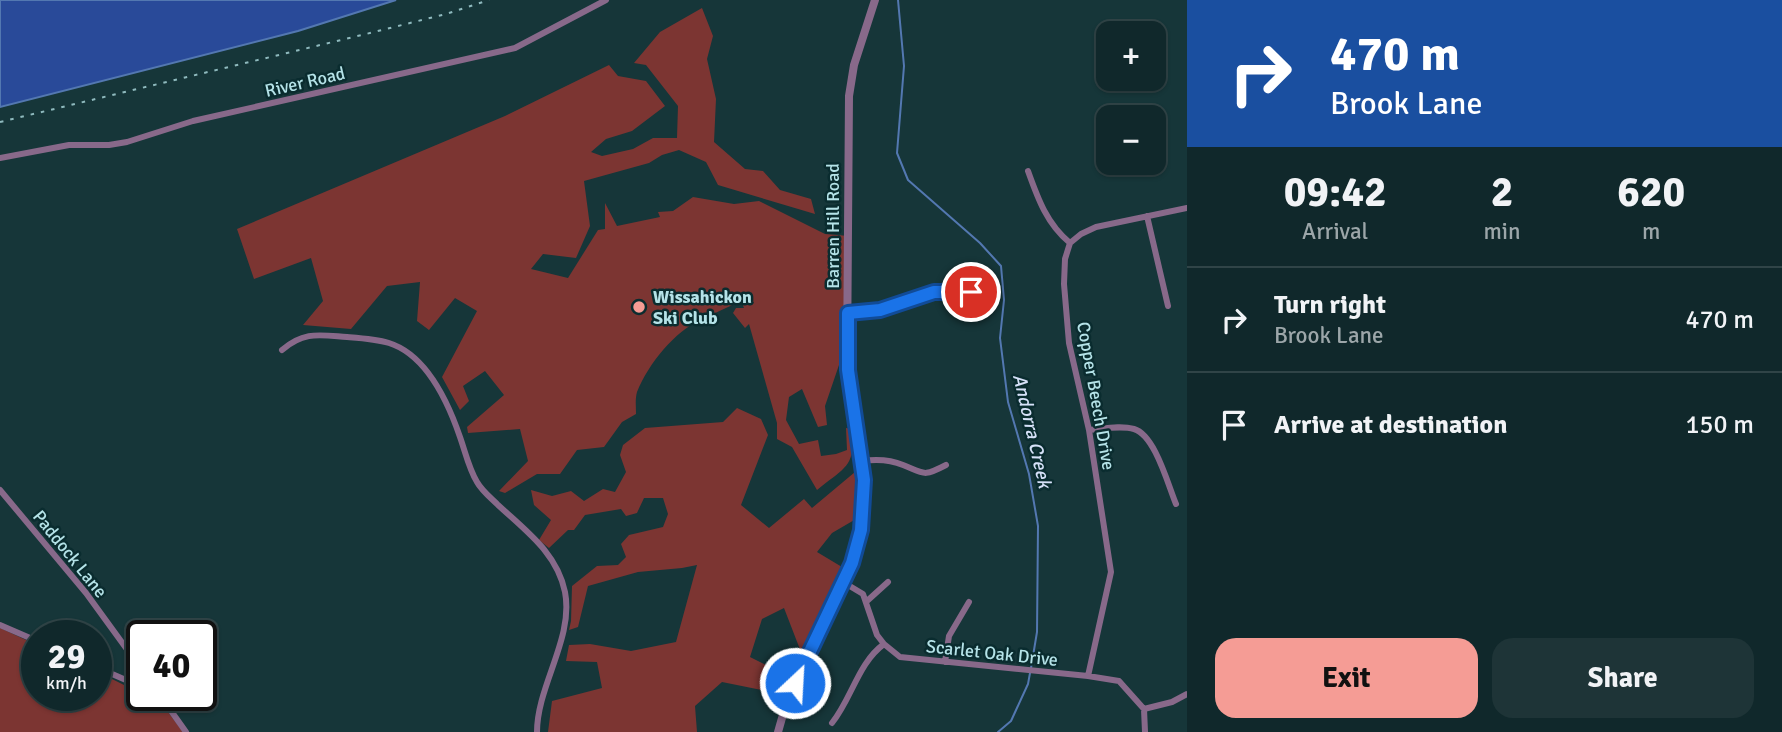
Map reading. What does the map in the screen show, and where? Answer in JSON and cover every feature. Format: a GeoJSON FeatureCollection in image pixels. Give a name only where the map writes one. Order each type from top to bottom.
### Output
{"type":"FeatureCollection","features":[{"type":"Feature","properties":{"kind":"street","name":"River Road"},"geometry":{"type":"LineString","coordinates":[[0,158],[69,145],[110,145],[127,142],[193,121],[514,48],[606,0]]}},
{"type":"Feature","properties":{"kind":"street","name":"Barren Hill Road"},"geometry":{"type":"LineString","coordinates":[[778,732],[788,697],[854,558],[861,530],[864,497],[862,461],[848,370],[849,96],[854,65],[875,0]]}},
{"type":"Feature","properties":{"kind":"street"},"geometry":{"type":"LineString","coordinates":[[1028,171],[1039,202],[1058,232],[1070,243],[1096,227],[1187,208]]}},
{"type":"Feature","properties":{"kind":"street"},"geometry":{"type":"LineString","coordinates":[[1147,216],[1168,306]]}},
{"type":"Feature","properties":{"kind":"street","name":"Copper Beech Drive"},"geometry":{"type":"LineString","coordinates":[[1070,243],[1065,260],[1064,284],[1069,343],[1089,430],[1111,572],[1088,676]]}},
{"type":"Feature","properties":{"kind":"street"},"geometry":{"type":"LineString","coordinates":[[848,313],[880,310],[947,290],[995,295]]}},
{"type":"Feature","properties":{"kind":"street"},"geometry":{"type":"LineString","coordinates":[[282,350],[294,340],[308,335],[388,342],[403,349],[430,374],[458,429],[476,481],[544,549],[560,573],[566,597],[565,615],[540,706],[537,732]]}},
{"type":"Feature","properties":{"kind":"street"},"geometry":{"type":"LineString","coordinates":[[1089,430],[1113,427],[1135,429],[1150,440],[1177,504]]}},
{"type":"Feature","properties":{"kind":"street"},"geometry":{"type":"LineString","coordinates":[[862,461],[890,461],[920,474],[946,465]]}},
{"type":"Feature","properties":{"kind":"street","name":"Paddock Lane"},"geometry":{"type":"LineString","coordinates":[[0,490],[86,593],[126,648]]}},
{"type":"Feature","properties":{"kind":"street"},"geometry":{"type":"LineString","coordinates":[[832,723],[840,713],[867,660],[884,644],[875,630],[867,601],[859,591],[843,582]]}},
{"type":"Feature","properties":{"kind":"street"},"geometry":{"type":"LineString","coordinates":[[867,601],[888,582]]}},
{"type":"Feature","properties":{"kind":"street"},"geometry":{"type":"LineString","coordinates":[[945,662],[949,636],[969,602]]}},
{"type":"Feature","properties":{"kind":"street"},"geometry":{"type":"LineString","coordinates":[[0,625],[21,634]]}},
{"type":"Feature","properties":{"kind":"street","name":"Scarlet Oak Drive"},"geometry":{"type":"LineString","coordinates":[[884,644],[904,658],[1119,681],[1144,709]]}},
{"type":"Feature","properties":{"kind":"street"},"geometry":{"type":"LineString","coordinates":[[1145,732],[1144,709],[1172,702],[1187,694]]}},
{"type":"Feature","properties":{"kind":"street"},"geometry":{"type":"LineString","coordinates":[[172,711],[187,732]]}},
{"type":"Feature","properties":{"kind":"shaded area"},"geometry":{"type":"Polygon","coordinates":[[[702,8],[713,36],[707,59],[716,99],[714,142],[745,169],[763,171],[780,190],[811,199],[815,214],[718,185],[706,162],[679,150],[662,155],[649,163],[584,181],[590,226],[576,258],[543,254],[531,269],[568,278],[598,230],[605,229],[605,203],[617,226],[660,217],[658,212],[673,211],[693,197],[734,204],[759,201],[825,234],[849,236],[843,365],[839,365],[825,406],[827,425],[818,427],[802,389],[789,397],[786,420],[799,444],[818,440],[821,456],[847,450],[846,428],[852,429],[850,459],[841,471],[817,490],[792,447],[777,439],[777,423],[749,324],[745,328],[733,313],[736,308],[744,308],[741,301],[713,314],[709,323],[702,319],[672,340],[648,370],[637,392],[636,414],[622,422],[604,447],[577,450],[560,474],[537,474],[505,493],[499,491],[528,461],[520,429],[468,433],[467,427],[504,395],[485,371],[463,386],[469,401],[460,410],[442,377],[477,311],[455,298],[429,330],[417,321],[420,282],[387,286],[351,329],[303,325],[323,301],[311,258],[254,279],[237,229],[505,116],[609,65],[618,76],[646,81],[665,106],[632,131],[606,139],[591,152],[602,156],[633,149],[653,138],[677,138],[678,106],[646,65],[634,63],[660,32],[702,8]]]}},
{"type":"Feature","properties":{"kind":"shaded area"},"geometry":{"type":"Polygon","coordinates":[[[737,408],[761,419],[768,435],[741,505],[769,528],[804,499],[812,508],[855,472],[856,519],[832,533],[817,552],[842,567],[801,652],[784,608],[762,619],[750,657],[776,670],[776,693],[722,682],[695,706],[697,732],[548,732],[552,701],[602,688],[597,662],[566,661],[569,645],[590,644],[631,651],[676,642],[697,565],[638,572],[588,586],[578,627],[569,630],[572,586],[597,566],[618,565],[626,557],[621,544],[629,535],[663,527],[668,514],[663,498],[644,498],[637,513],[626,516],[621,509],[585,515],[574,530],[568,530],[549,548],[539,540],[551,520],[534,505],[531,490],[552,496],[571,491],[584,501],[603,489],[615,492],[626,472],[620,455],[623,445],[645,428],[723,422],[737,408]]]}},
{"type":"Feature","properties":{"kind":"shaded area"},"geometry":{"type":"Polygon","coordinates":[[[0,628],[21,638],[21,711],[112,711],[112,679],[126,686],[126,711],[167,711],[183,732],[0,732],[0,628]]]}},
{"type":"Feature","properties":{"kind":"water"},"geometry":{"type":"Polygon","coordinates":[[[0,0],[396,0],[298,31],[0,107],[0,0]]]}},
{"type":"Feature","properties":{"kind":"waterway","name":"Andorra Creek"},"geometry":{"type":"LineString","coordinates":[[898,0],[904,66],[897,153],[908,180],[980,243],[1001,266],[1004,300],[1000,338],[1008,402],[1029,474],[1038,526],[1037,632],[1031,668]]}},
{"type":"Feature","properties":{"kind":"waterway","name":"Andorra Creek"},"geometry":{"type":"LineString","coordinates":[[998,732],[1011,721],[1028,684],[1030,673]]}},
{"type":"Feature","properties":{"kind":"railway"},"geometry":{"type":"LineString","coordinates":[[0,122],[366,34],[489,0]]}},
{"type":"Feature","properties":{"kind":"place","name":"Wissahickon Ski Club"},"geometry":{"type":"Point","coordinates":[639,307]}},
{"type":"Feature","properties":{"kind":"route"},"geometry":{"type":"LineString","coordinates":[[795,683],[852,563],[861,530],[864,480],[848,370],[848,313],[880,310],[934,292],[971,292]]}}]}
